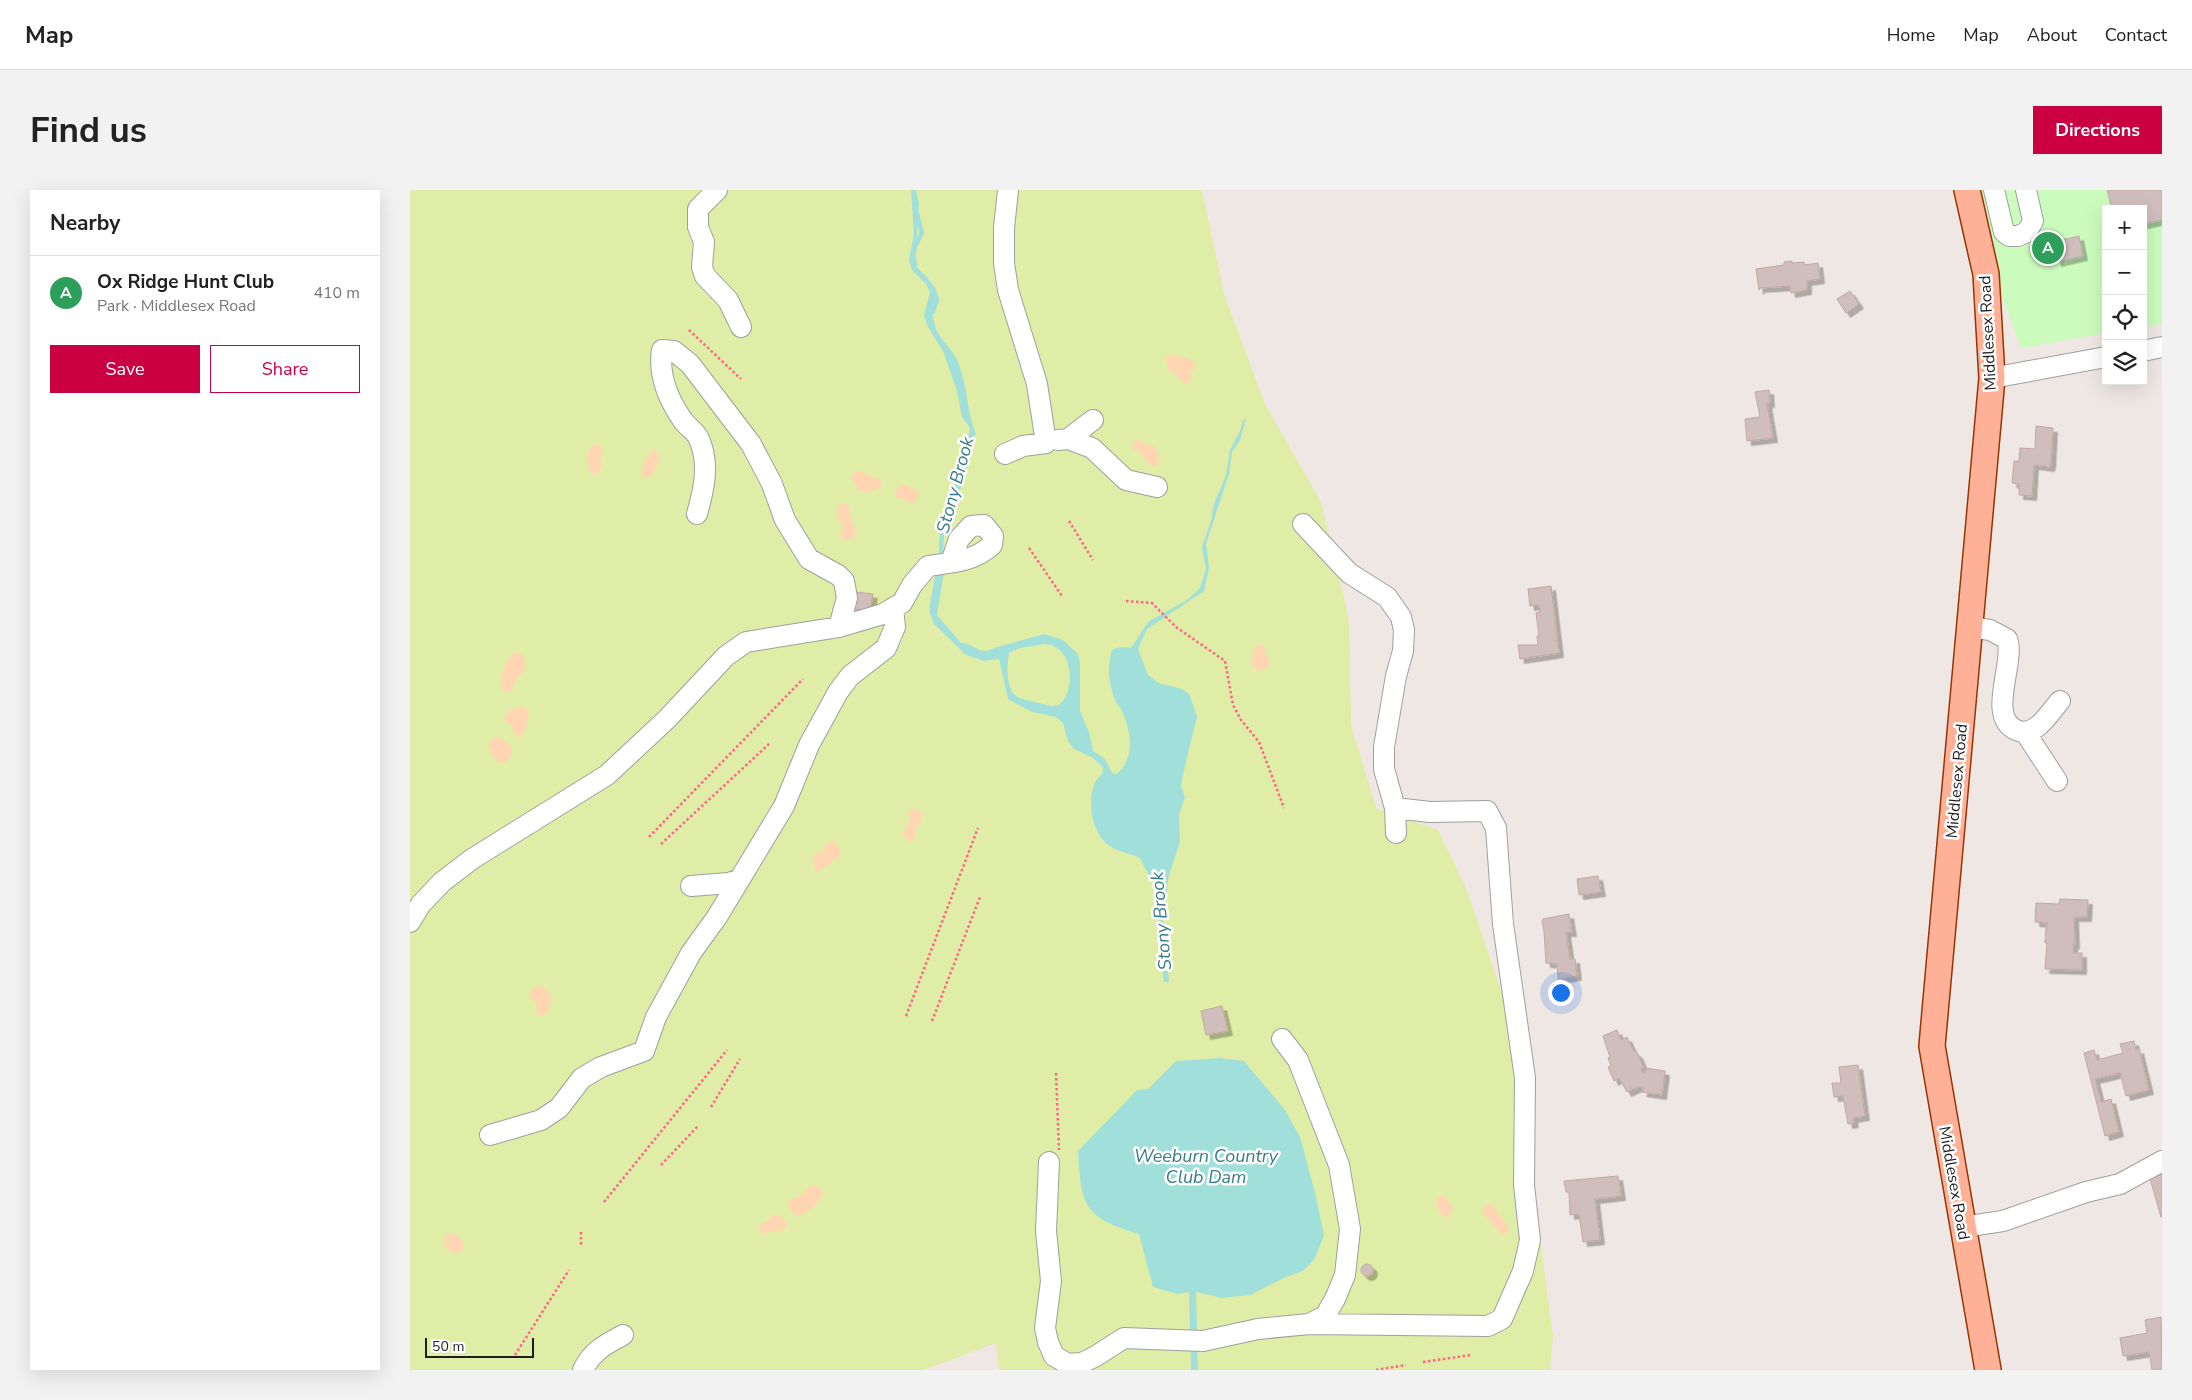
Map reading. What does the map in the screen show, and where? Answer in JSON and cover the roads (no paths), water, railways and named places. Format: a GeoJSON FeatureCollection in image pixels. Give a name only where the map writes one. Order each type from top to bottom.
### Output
{"type":"FeatureCollection","features":[{"type":"Feature","properties":{"kind":"main road","name":"Middlesex Road"},"geometry":{"type":"LineString","coordinates":[[1968,190],[1986,274],[1992,378],[1932,1046],[1988,1370]]}},
{"type":"Feature","properties":{"kind":"street"},"geometry":{"type":"LineString","coordinates":[[717,190],[698,209],[698,226],[704,242],[705,253],[702,268],[705,276],[728,300],[742,327]]}},
{"type":"Feature","properties":{"kind":"street"},"geometry":{"type":"LineString","coordinates":[[1008,190],[1004,228],[1008,290],[1036,384],[1046,443]]}},
{"type":"Feature","properties":{"kind":"street"},"geometry":{"type":"LineString","coordinates":[[1994,190],[2004,232],[2009,236],[2018,236],[2028,232],[2033,221],[2026,190]]}},
{"type":"Feature","properties":{"kind":"street"},"geometry":{"type":"LineString","coordinates":[[2147,350],[2162,347]]}},
{"type":"Feature","properties":{"kind":"street"},"geometry":{"type":"LineString","coordinates":[[697,514],[706,469],[703,454],[698,437],[684,422],[664,385],[661,369],[662,350],[674,351],[690,364],[751,444],[772,484],[786,520],[809,559],[838,575],[844,581],[847,598],[839,627]]}},
{"type":"Feature","properties":{"kind":"street"},"geometry":{"type":"LineString","coordinates":[[1992,378],[2102,359]]}},
{"type":"Feature","properties":{"kind":"street"},"geometry":{"type":"LineString","coordinates":[[1005,454],[1023,446],[1068,439],[1093,420]]}},
{"type":"Feature","properties":{"kind":"street"},"geometry":{"type":"LineString","coordinates":[[1068,439],[1092,448],[1126,480],[1157,487]]}},
{"type":"Feature","properties":{"kind":"street"},"geometry":{"type":"LineString","coordinates":[[1304,524],[1349,573],[1387,597],[1401,617],[1404,630],[1403,651],[1396,676],[1384,747],[1384,769],[1395,808],[1396,833]]}},
{"type":"Feature","properties":{"kind":"street"},"geometry":{"type":"LineString","coordinates":[[410,922],[421,904],[442,882],[472,859],[607,775],[668,719],[726,656],[746,642],[857,624],[902,603],[912,585],[928,566],[944,563]]}},
{"type":"Feature","properties":{"kind":"street"},"geometry":{"type":"LineString","coordinates":[[490,1135],[541,1120],[559,1108],[582,1078],[601,1066],[644,1051],[656,1017],[690,953],[717,917],[784,806],[810,745],[838,692],[850,676],[886,648],[895,627],[893,608]]}},
{"type":"Feature","properties":{"kind":"street"},"geometry":{"type":"LineString","coordinates":[[1970,627],[1990,630],[2007,639],[2009,654],[2002,709],[2008,724],[2013,729],[2025,732],[2038,727],[2060,701]]}},
{"type":"Feature","properties":{"kind":"street"},"geometry":{"type":"LineString","coordinates":[[2025,732],[2057,781]]}},
{"type":"Feature","properties":{"kind":"street"},"geometry":{"type":"LineString","coordinates":[[1054,1156],[1046,1231],[1051,1281],[1046,1328],[1048,1342],[1054,1356],[1068,1364],[1082,1362],[1096,1356],[1124,1338],[1203,1341],[1258,1329],[1309,1324],[1488,1326],[1502,1319],[1523,1272],[1530,1240],[1524,1185],[1525,1078],[1503,924],[1496,828],[1487,811],[1430,812],[1395,808]]}},
{"type":"Feature","properties":{"kind":"street"},"geometry":{"type":"LineString","coordinates":[[692,886],[729,883],[738,880]]}},
{"type":"Feature","properties":{"kind":"street"},"geometry":{"type":"LineString","coordinates":[[1282,1039],[1298,1060],[1339,1165],[1350,1229],[1345,1275],[1335,1299],[1324,1316],[1309,1324]]}},
{"type":"Feature","properties":{"kind":"street"},"geometry":{"type":"LineString","coordinates":[[1963,1227],[2003,1221],[2086,1192],[2120,1184],[2162,1161]]}},
{"type":"Feature","properties":{"kind":"street"},"geometry":{"type":"LineString","coordinates":[[583,1370],[588,1359],[601,1347],[623,1335]]}},
{"type":"Feature","properties":{"kind":"water"},"geometry":{"type":"Polygon","coordinates":[[[911,190],[916,190],[919,204],[917,268],[933,285],[935,291],[933,316],[935,326],[958,362],[976,434],[972,439],[971,454],[955,507],[945,520],[943,552],[946,559],[937,615],[961,643],[985,651],[1044,634],[1063,640],[1078,654],[1080,662],[1080,711],[1089,732],[1093,751],[1105,759],[1112,773],[1117,774],[1123,767],[1127,760],[1130,743],[1124,717],[1111,687],[1109,663],[1112,650],[1120,647],[1131,648],[1148,622],[1187,600],[1200,588],[1206,569],[1202,547],[1211,521],[1214,504],[1226,475],[1230,450],[1240,431],[1243,420],[1246,419],[1240,440],[1232,452],[1229,474],[1206,544],[1209,568],[1204,591],[1147,629],[1138,649],[1148,675],[1159,683],[1182,689],[1189,694],[1197,716],[1182,779],[1181,786],[1185,797],[1179,815],[1180,842],[1169,875],[1163,917],[1169,982],[1164,982],[1161,959],[1160,890],[1140,858],[1117,850],[1109,845],[1095,827],[1091,797],[1093,788],[1102,774],[1103,767],[1093,758],[1074,749],[1068,741],[1063,723],[1056,717],[1032,712],[1008,699],[999,659],[984,661],[966,655],[934,624],[930,613],[939,554],[940,518],[953,503],[954,487],[965,456],[970,428],[962,417],[957,391],[943,351],[928,327],[924,316],[930,292],[926,284],[912,270],[909,259],[914,234],[911,190]],[[1045,644],[1020,648],[1009,653],[1008,678],[1014,695],[1051,706],[1059,705],[1065,698],[1070,679],[1069,669],[1062,652],[1054,646],[1045,644]]]}},
{"type":"Feature","properties":{"kind":"water","name":"Weeburn Country Club Dam"},"geometry":{"type":"Polygon","coordinates":[[[1220,1058],[1244,1061],[1285,1110],[1300,1137],[1316,1196],[1324,1236],[1314,1260],[1303,1271],[1286,1277],[1250,1295],[1222,1298],[1196,1292],[1198,1370],[1191,1370],[1189,1292],[1177,1294],[1153,1287],[1139,1234],[1107,1222],[1096,1215],[1089,1207],[1081,1185],[1078,1151],[1137,1090],[1148,1089],[1176,1061],[1220,1058]]]}},
{"type":"Feature","properties":{"kind":"waterway","name":"Stony Brook"},"geometry":{"type":"LineString","coordinates":[[914,248],[922,233],[917,214]]}},
{"type":"Feature","properties":{"kind":"waterway","name":"Stony Brook"},"geometry":{"type":"LineString","coordinates":[[933,288],[937,300],[933,311]]}},
{"type":"Feature","properties":{"kind":"place","name":"Ox Ridge Hunt Club"},"geometry":{"type":"Point","coordinates":[2048,248]}}]}
